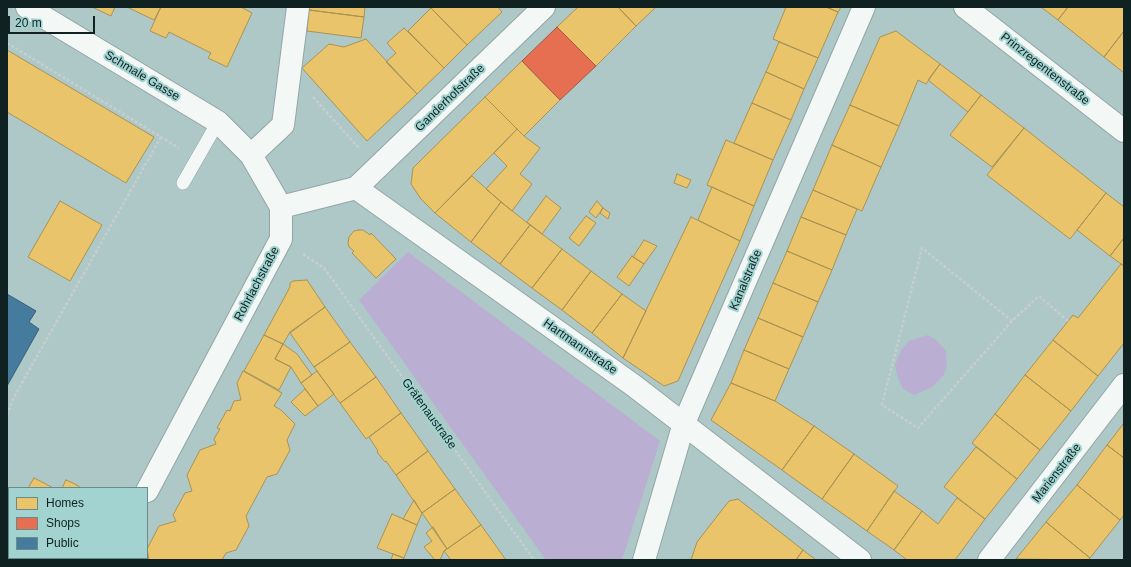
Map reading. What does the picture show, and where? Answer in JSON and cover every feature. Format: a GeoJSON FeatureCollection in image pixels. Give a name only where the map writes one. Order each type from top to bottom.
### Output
{"type":"FeatureCollection","features":[{"type":"Feature","properties":{"kind":"street","name":"Schmale Gasse"},"geometry":{"type":"LineString","coordinates":[[27,7],[218,122],[250,155]]}},
{"type":"Feature","properties":{"kind":"street"},"geometry":{"type":"LineString","coordinates":[[298,7],[283,125],[250,155],[281,207],[356,188]]}},
{"type":"Feature","properties":{"kind":"street","name":"Ganderhofstraße"},"geometry":{"type":"LineString","coordinates":[[356,188],[544,7]]}},
{"type":"Feature","properties":{"kind":"street","name":"Kanalstraße"},"geometry":{"type":"LineString","coordinates":[[644,560],[684,423],[864,7]]}},
{"type":"Feature","properties":{"kind":"street","name":"Prinzregentenstraße"},"geometry":{"type":"LineString","coordinates":[[965,7],[1124,131]]}},
{"type":"Feature","properties":{"kind":"street","name":"Hartmannstraße"},"geometry":{"type":"LineString","coordinates":[[356,188],[633,385],[860,560]]}},
{"type":"Feature","properties":{"kind":"street","name":"Rohrlachstraße"},"geometry":{"type":"LineString","coordinates":[[148,489],[281,239],[281,207]]}},
{"type":"Feature","properties":{"kind":"street","name":"Marienstraße"},"geometry":{"type":"LineString","coordinates":[[989,560],[1124,385]]}},
{"type":"Feature","properties":{"kind":"lane"},"geometry":{"type":"LineString","coordinates":[[183,183],[218,122]]}},
{"type":"Feature","properties":{"kind":"path"},"geometry":{"type":"LineString","coordinates":[[7,43],[197,159]]}},
{"type":"Feature","properties":{"kind":"path"},"geometry":{"type":"LineString","coordinates":[[290,72],[377,168]]}},
{"type":"Feature","properties":{"kind":"path"},"geometry":{"type":"LineString","coordinates":[[7,415],[14,397],[161,137]]}},
{"type":"Feature","properties":{"kind":"path"},"geometry":{"type":"LineString","coordinates":[[1012,321],[922,248],[882,405],[918,428],[1012,321],[1039,296],[1068,321]]}},
{"type":"Feature","properties":{"kind":"path","name":"Gräfenaustraße"},"geometry":{"type":"LineString","coordinates":[[324,268],[534,560]]}},
{"type":"Feature","properties":{"kind":"shaded area"},"geometry":{"type":"Polygon","coordinates":[[[408,252],[660,441],[622,560],[546,560],[359,300],[408,252]]]}},
{"type":"Feature","properties":{"kind":"shaded area"},"geometry":{"type":"Polygon","coordinates":[[[928,335],[936,340],[946,351],[947,364],[944,375],[932,387],[914,395],[903,389],[897,375],[895,365],[901,350],[909,341],[928,335]]]}},
{"type":"Feature","properties":{"kind":"building: Homes"},"geometry":{"type":"Polygon","coordinates":[[[92,7],[115,7],[111,16],[92,7]]]}},
{"type":"Feature","properties":{"kind":"building: Homes"},"geometry":{"type":"Polygon","coordinates":[[[127,7],[161,7],[154,20],[127,7]]]}},
{"type":"Feature","properties":{"kind":"building: Homes"},"geometry":{"type":"Polygon","coordinates":[[[161,7],[241,7],[252,13],[227,67],[208,58],[211,53],[169,32],[166,38],[150,31],[161,7]]]}},
{"type":"Feature","properties":{"kind":"building: Homes"},"geometry":{"type":"Polygon","coordinates":[[[310,7],[365,7],[364,17],[309,10],[310,7]]]}},
{"type":"Feature","properties":{"kind":"building: Homes"},"geometry":{"type":"Polygon","coordinates":[[[498,7],[502,12],[467,45],[431,8],[498,7]]]}},
{"type":"Feature","properties":{"kind":"building: Homes"},"geometry":{"type":"Polygon","coordinates":[[[578,7],[618,7],[636,26],[596,66],[557,27],[578,7]]]}},
{"type":"Feature","properties":{"kind":"building: Homes"},"geometry":{"type":"Polygon","coordinates":[[[618,7],[656,7],[636,26],[618,7]]]}},
{"type":"Feature","properties":{"kind":"building: Homes"},"geometry":{"type":"Polygon","coordinates":[[[786,7],[826,7],[838,12],[818,58],[773,39],[786,7]]]}},
{"type":"Feature","properties":{"kind":"building: Homes"},"geometry":{"type":"Polygon","coordinates":[[[826,7],[841,7],[838,12],[826,7]]]}},
{"type":"Feature","properties":{"kind":"building: Homes"},"geometry":{"type":"Polygon","coordinates":[[[1041,7],[1068,7],[1058,20],[1041,7]]]}},
{"type":"Feature","properties":{"kind":"building: Homes"},"geometry":{"type":"Polygon","coordinates":[[[1068,7],[1124,7],[1124,31],[1104,57],[1058,20],[1068,7]]]}},
{"type":"Feature","properties":{"kind":"building: Homes"},"geometry":{"type":"Polygon","coordinates":[[[431,8],[467,45],[444,68],[408,31],[431,8]]]}},
{"type":"Feature","properties":{"kind":"building: Homes"},"geometry":{"type":"Polygon","coordinates":[[[309,10],[364,17],[361,38],[307,31],[309,10]]]}},
{"type":"Feature","properties":{"kind":"building: Homes"},"geometry":{"type":"Polygon","coordinates":[[[404,28],[444,68],[417,94],[386,62],[396,53],[387,43],[404,28]]]}},
{"type":"Feature","properties":{"kind":"building: Homes"},"geometry":{"type":"Polygon","coordinates":[[[896,31],[940,64],[926,84],[918,80],[899,126],[850,105],[880,37],[896,31]]]}},
{"type":"Feature","properties":{"kind":"building: Homes"},"geometry":{"type":"Polygon","coordinates":[[[1124,31],[1124,73],[1104,57],[1124,31]]]}},
{"type":"Feature","properties":{"kind":"building: Homes"},"geometry":{"type":"Polygon","coordinates":[[[366,39],[417,94],[367,141],[302,68],[329,44],[344,47],[366,39]]]}},
{"type":"Feature","properties":{"kind":"building: Homes"},"geometry":{"type":"Polygon","coordinates":[[[779,42],[818,58],[804,89],[766,72],[779,42]]]}},
{"type":"Feature","properties":{"kind":"building: Homes"},"geometry":{"type":"Polygon","coordinates":[[[7,50],[154,137],[126,183],[7,112],[7,50]]]}},
{"type":"Feature","properties":{"kind":"building: Homes"},"geometry":{"type":"Polygon","coordinates":[[[522,61],[560,100],[524,136],[485,97],[522,61]]]}},
{"type":"Feature","properties":{"kind":"building: Homes"},"geometry":{"type":"Polygon","coordinates":[[[940,64],[981,95],[968,112],[928,80],[940,64]]]}},
{"type":"Feature","properties":{"kind":"building: Homes"},"geometry":{"type":"Polygon","coordinates":[[[766,72],[804,89],[791,120],[752,103],[766,72]]]}},
{"type":"Feature","properties":{"kind":"building: Homes"},"geometry":{"type":"Polygon","coordinates":[[[981,95],[1024,128],[992,167],[950,135],[981,95]]]}},
{"type":"Feature","properties":{"kind":"building: Homes"},"geometry":{"type":"Polygon","coordinates":[[[485,97],[517,129],[435,213],[421,199],[411,184],[413,168],[485,97]]]}},
{"type":"Feature","properties":{"kind":"building: Homes"},"geometry":{"type":"Polygon","coordinates":[[[752,103],[791,120],[773,160],[734,143],[752,103]]]}},
{"type":"Feature","properties":{"kind":"building: Homes"},"geometry":{"type":"Polygon","coordinates":[[[850,105],[899,126],[881,167],[832,145],[850,105]]]}},
{"type":"Feature","properties":{"kind":"building: Homes"},"geometry":{"type":"Polygon","coordinates":[[[1024,128],[1106,193],[1070,239],[987,175],[1024,128]]]}},
{"type":"Feature","properties":{"kind":"building: Homes"},"geometry":{"type":"Polygon","coordinates":[[[517,129],[540,148],[520,174],[532,184],[512,211],[486,189],[507,166],[494,153],[517,129]]]}},
{"type":"Feature","properties":{"kind":"building: Homes"},"geometry":{"type":"Polygon","coordinates":[[[726,140],[773,160],[754,206],[707,185],[726,140]]]}},
{"type":"Feature","properties":{"kind":"building: Homes"},"geometry":{"type":"Polygon","coordinates":[[[832,145],[881,167],[862,211],[813,190],[832,145]]]}},
{"type":"Feature","properties":{"kind":"building: Homes"},"geometry":{"type":"Polygon","coordinates":[[[677,174],[691,180],[687,188],[674,183],[677,174]]]}},
{"type":"Feature","properties":{"kind":"building: Homes"},"geometry":{"type":"Polygon","coordinates":[[[472,176],[501,202],[471,242],[435,213],[472,176]]]}},
{"type":"Feature","properties":{"kind":"building: Homes"},"geometry":{"type":"Polygon","coordinates":[[[712,187],[754,206],[740,241],[698,220],[712,187]]]}},
{"type":"Feature","properties":{"kind":"building: Homes"},"geometry":{"type":"Polygon","coordinates":[[[813,190],[857,209],[846,235],[801,217],[813,190]]]}},
{"type":"Feature","properties":{"kind":"building: Homes"},"geometry":{"type":"Polygon","coordinates":[[[1106,193],[1124,207],[1124,238],[1110,256],[1077,230],[1106,193]]]}},
{"type":"Feature","properties":{"kind":"building: Homes"},"geometry":{"type":"Polygon","coordinates":[[[546,196],[561,208],[542,234],[527,222],[546,196]]]}},
{"type":"Feature","properties":{"kind":"building: Homes"},"geometry":{"type":"Polygon","coordinates":[[[60,201],[102,225],[70,281],[28,257],[60,201]]]}},
{"type":"Feature","properties":{"kind":"building: Homes"},"geometry":{"type":"Polygon","coordinates":[[[597,201],[603,208],[596,218],[589,212],[597,201]]]}},
{"type":"Feature","properties":{"kind":"building: Homes"},"geometry":{"type":"Polygon","coordinates":[[[501,202],[530,225],[500,264],[471,242],[501,202]]]}},
{"type":"Feature","properties":{"kind":"building: Homes"},"geometry":{"type":"Polygon","coordinates":[[[603,208],[610,213],[608,219],[600,213],[603,208]]]}},
{"type":"Feature","properties":{"kind":"building: Homes"},"geometry":{"type":"Polygon","coordinates":[[[586,216],[596,223],[579,246],[569,238],[586,216]]]}},
{"type":"Feature","properties":{"kind":"building: Homes"},"geometry":{"type":"Polygon","coordinates":[[[691,217],[740,241],[678,381],[664,386],[623,358],[691,217]]]}},
{"type":"Feature","properties":{"kind":"building: Homes"},"geometry":{"type":"Polygon","coordinates":[[[801,217],[846,235],[832,270],[787,251],[801,217]]]}},
{"type":"Feature","properties":{"kind":"building: Homes"},"geometry":{"type":"Polygon","coordinates":[[[530,225],[562,249],[532,288],[500,264],[530,225]]]}},
{"type":"Feature","properties":{"kind":"building: Homes"},"geometry":{"type":"Polygon","coordinates":[[[363,230],[370,235],[371,233],[396,259],[376,278],[352,253],[354,251],[349,247],[349,237],[354,231],[363,230]]]}},
{"type":"Feature","properties":{"kind":"building: Homes"},"geometry":{"type":"Polygon","coordinates":[[[1124,238],[1124,266],[1110,256],[1124,238]]]}},
{"type":"Feature","properties":{"kind":"building: Homes"},"geometry":{"type":"Polygon","coordinates":[[[644,240],[657,246],[644,264],[633,257],[644,240]]]}},
{"type":"Feature","properties":{"kind":"building: Homes"},"geometry":{"type":"Polygon","coordinates":[[[562,249],[591,271],[562,310],[532,288],[562,249]]]}},
{"type":"Feature","properties":{"kind":"building: Homes"},"geometry":{"type":"Polygon","coordinates":[[[787,251],[832,270],[818,302],[773,283],[787,251]]]}},
{"type":"Feature","properties":{"kind":"building: Homes"},"geometry":{"type":"Polygon","coordinates":[[[632,256],[644,264],[629,286],[617,277],[632,256]]]}},
{"type":"Feature","properties":{"kind":"building: Homes"},"geometry":{"type":"Polygon","coordinates":[[[1121,264],[1124,266],[1124,343],[1098,376],[1053,340],[1073,315],[1078,318],[1121,264]]]}},
{"type":"Feature","properties":{"kind":"building: Homes"},"geometry":{"type":"Polygon","coordinates":[[[591,271],[622,294],[592,333],[562,310],[591,271]]]}},
{"type":"Feature","properties":{"kind":"building: Homes"},"geometry":{"type":"Polygon","coordinates":[[[307,280],[325,307],[290,332],[283,344],[264,335],[290,287],[290,283],[293,281],[307,280]]]}},
{"type":"Feature","properties":{"kind":"building: Homes"},"geometry":{"type":"Polygon","coordinates":[[[773,283],[818,302],[803,337],[758,318],[773,283]]]}},
{"type":"Feature","properties":{"kind":"building: Homes"},"geometry":{"type":"Polygon","coordinates":[[[622,294],[646,311],[623,358],[592,333],[622,294]]]}},
{"type":"Feature","properties":{"kind":"building: Homes"},"geometry":{"type":"Polygon","coordinates":[[[325,307],[350,342],[314,367],[290,333],[325,307]]]}},
{"type":"Feature","properties":{"kind":"building: Homes"},"geometry":{"type":"Polygon","coordinates":[[[758,318],[803,337],[789,369],[744,350],[758,318]]]}},
{"type":"Feature","properties":{"kind":"building: Homes"},"geometry":{"type":"Polygon","coordinates":[[[264,335],[283,344],[275,359],[291,367],[279,390],[244,371],[264,335]]]}},
{"type":"Feature","properties":{"kind":"building: Homes"},"geometry":{"type":"Polygon","coordinates":[[[1053,340],[1098,376],[1071,411],[1025,375],[1053,340]]]}},
{"type":"Feature","properties":{"kind":"building: Homes"},"geometry":{"type":"Polygon","coordinates":[[[350,342],[376,377],[340,403],[314,367],[350,342]]]}},
{"type":"Feature","properties":{"kind":"building: Homes"},"geometry":{"type":"Polygon","coordinates":[[[283,344],[297,354],[312,375],[301,383],[291,367],[275,359],[283,344]]]}},
{"type":"Feature","properties":{"kind":"building: Homes"},"geometry":{"type":"Polygon","coordinates":[[[744,350],[789,369],[775,401],[731,383],[744,350]]]}},
{"type":"Feature","properties":{"kind":"building: Homes"},"geometry":{"type":"Polygon","coordinates":[[[243,371],[282,393],[274,406],[281,410],[295,424],[287,440],[290,450],[277,474],[267,477],[246,516],[249,526],[236,550],[226,553],[222,560],[149,560],[148,547],[159,526],[176,521],[173,515],[185,493],[192,491],[187,475],[200,450],[216,444],[214,439],[220,429],[217,428],[227,410],[230,411],[234,401],[241,400],[237,383],[243,371]]]}},
{"type":"Feature","properties":{"kind":"building: Homes"},"geometry":{"type":"Polygon","coordinates":[[[317,371],[334,394],[318,406],[301,383],[317,371]]]}},
{"type":"Feature","properties":{"kind":"building: Homes"},"geometry":{"type":"Polygon","coordinates":[[[1025,375],[1071,411],[1040,450],[995,414],[1025,375]]]}},
{"type":"Feature","properties":{"kind":"building: Homes"},"geometry":{"type":"Polygon","coordinates":[[[376,377],[401,413],[366,439],[340,403],[376,377]]]}},
{"type":"Feature","properties":{"kind":"building: Homes"},"geometry":{"type":"Polygon","coordinates":[[[731,383],[775,401],[814,426],[782,470],[711,420],[731,383]]]}},
{"type":"Feature","properties":{"kind":"building: Homes"},"geometry":{"type":"Polygon","coordinates":[[[305,389],[318,406],[305,416],[291,402],[305,389]]]}},
{"type":"Feature","properties":{"kind":"building: Homes"},"geometry":{"type":"Polygon","coordinates":[[[401,413],[428,451],[396,475],[386,461],[385,462],[377,452],[378,451],[369,437],[401,413]]]}},
{"type":"Feature","properties":{"kind":"building: Homes"},"geometry":{"type":"Polygon","coordinates":[[[995,414],[1040,450],[1017,479],[972,443],[995,414]]]}},
{"type":"Feature","properties":{"kind":"building: Homes"},"geometry":{"type":"Polygon","coordinates":[[[1124,423],[1124,458],[1107,445],[1124,423]]]}},
{"type":"Feature","properties":{"kind":"building: Homes"},"geometry":{"type":"Polygon","coordinates":[[[814,426],[854,454],[822,499],[782,470],[814,426]]]}},
{"type":"Feature","properties":{"kind":"building: Homes"},"geometry":{"type":"Polygon","coordinates":[[[1107,445],[1124,458],[1124,515],[1120,520],[1077,485],[1107,445]]]}},
{"type":"Feature","properties":{"kind":"building: Homes"},"geometry":{"type":"Polygon","coordinates":[[[976,447],[1017,479],[985,519],[944,487],[976,447]]]}},
{"type":"Feature","properties":{"kind":"building: Homes"},"geometry":{"type":"Polygon","coordinates":[[[428,451],[455,489],[422,513],[396,475],[428,451]]]}},
{"type":"Feature","properties":{"kind":"building: Homes"},"geometry":{"type":"Polygon","coordinates":[[[854,454],[898,486],[867,531],[822,499],[854,454]]]}},
{"type":"Feature","properties":{"kind":"building: Homes"},"geometry":{"type":"Polygon","coordinates":[[[34,478],[51,487],[29,487],[34,478]]]}},
{"type":"Feature","properties":{"kind":"building: Homes"},"geometry":{"type":"Polygon","coordinates":[[[66,480],[80,487],[62,487],[66,480]]]}},
{"type":"Feature","properties":{"kind":"building: Homes"},"geometry":{"type":"Polygon","coordinates":[[[1077,485],[1120,520],[1090,558],[1046,522],[1077,485]]]}},
{"type":"Feature","properties":{"kind":"building: Homes"},"geometry":{"type":"Polygon","coordinates":[[[455,489],[481,525],[447,549],[422,513],[455,489]]]}},
{"type":"Feature","properties":{"kind":"building: Homes"},"geometry":{"type":"Polygon","coordinates":[[[894,491],[922,511],[894,550],[867,531],[894,491]]]}},
{"type":"Feature","properties":{"kind":"building: Homes"},"geometry":{"type":"Polygon","coordinates":[[[957,498],[985,519],[955,560],[907,560],[894,550],[922,511],[938,524],[957,498]]]}},
{"type":"Feature","properties":{"kind":"building: Homes"},"geometry":{"type":"Polygon","coordinates":[[[738,499],[803,550],[796,560],[691,560],[697,542],[729,501],[738,499]]]}},
{"type":"Feature","properties":{"kind":"building: Homes"},"geometry":{"type":"Polygon","coordinates":[[[414,500],[422,513],[417,525],[403,519],[414,500]]]}},
{"type":"Feature","properties":{"kind":"building: Homes"},"geometry":{"type":"Polygon","coordinates":[[[7,501],[8,522],[7,522],[7,501]]]}},
{"type":"Feature","properties":{"kind":"building: Homes"},"geometry":{"type":"Polygon","coordinates":[[[392,514],[417,525],[404,558],[377,548],[392,514]]]}},
{"type":"Feature","properties":{"kind":"building: Homes"},"geometry":{"type":"Polygon","coordinates":[[[1046,522],[1090,558],[1088,560],[1016,559],[1046,522]]]}},
{"type":"Feature","properties":{"kind":"building: Homes"},"geometry":{"type":"Polygon","coordinates":[[[481,525],[506,560],[451,560],[444,551],[481,525]]]}},
{"type":"Feature","properties":{"kind":"building: Homes"},"geometry":{"type":"Polygon","coordinates":[[[433,527],[447,549],[444,551],[440,560],[435,560],[424,547],[432,541],[426,533],[433,527]]]}},
{"type":"Feature","properties":{"kind":"building: Homes"},"geometry":{"type":"Polygon","coordinates":[[[803,550],[816,560],[796,560],[803,550]]]}},
{"type":"Feature","properties":{"kind":"building: Homes"},"geometry":{"type":"Polygon","coordinates":[[[393,554],[404,558],[403,560],[391,560],[393,554]]]}},
{"type":"Feature","properties":{"kind":"building: Homes"},"geometry":{"type":"Polygon","coordinates":[[[66,559],[82,559],[82,560],[66,559]]]}},
{"type":"Feature","properties":{"kind":"building: Shops"},"geometry":{"type":"Polygon","coordinates":[[[557,27],[596,66],[560,100],[522,61],[557,27]]]}},
{"type":"Feature","properties":{"kind":"building: Public"},"geometry":{"type":"Polygon","coordinates":[[[7,294],[36,311],[29,322],[39,329],[7,386],[7,294]]]}}]}
